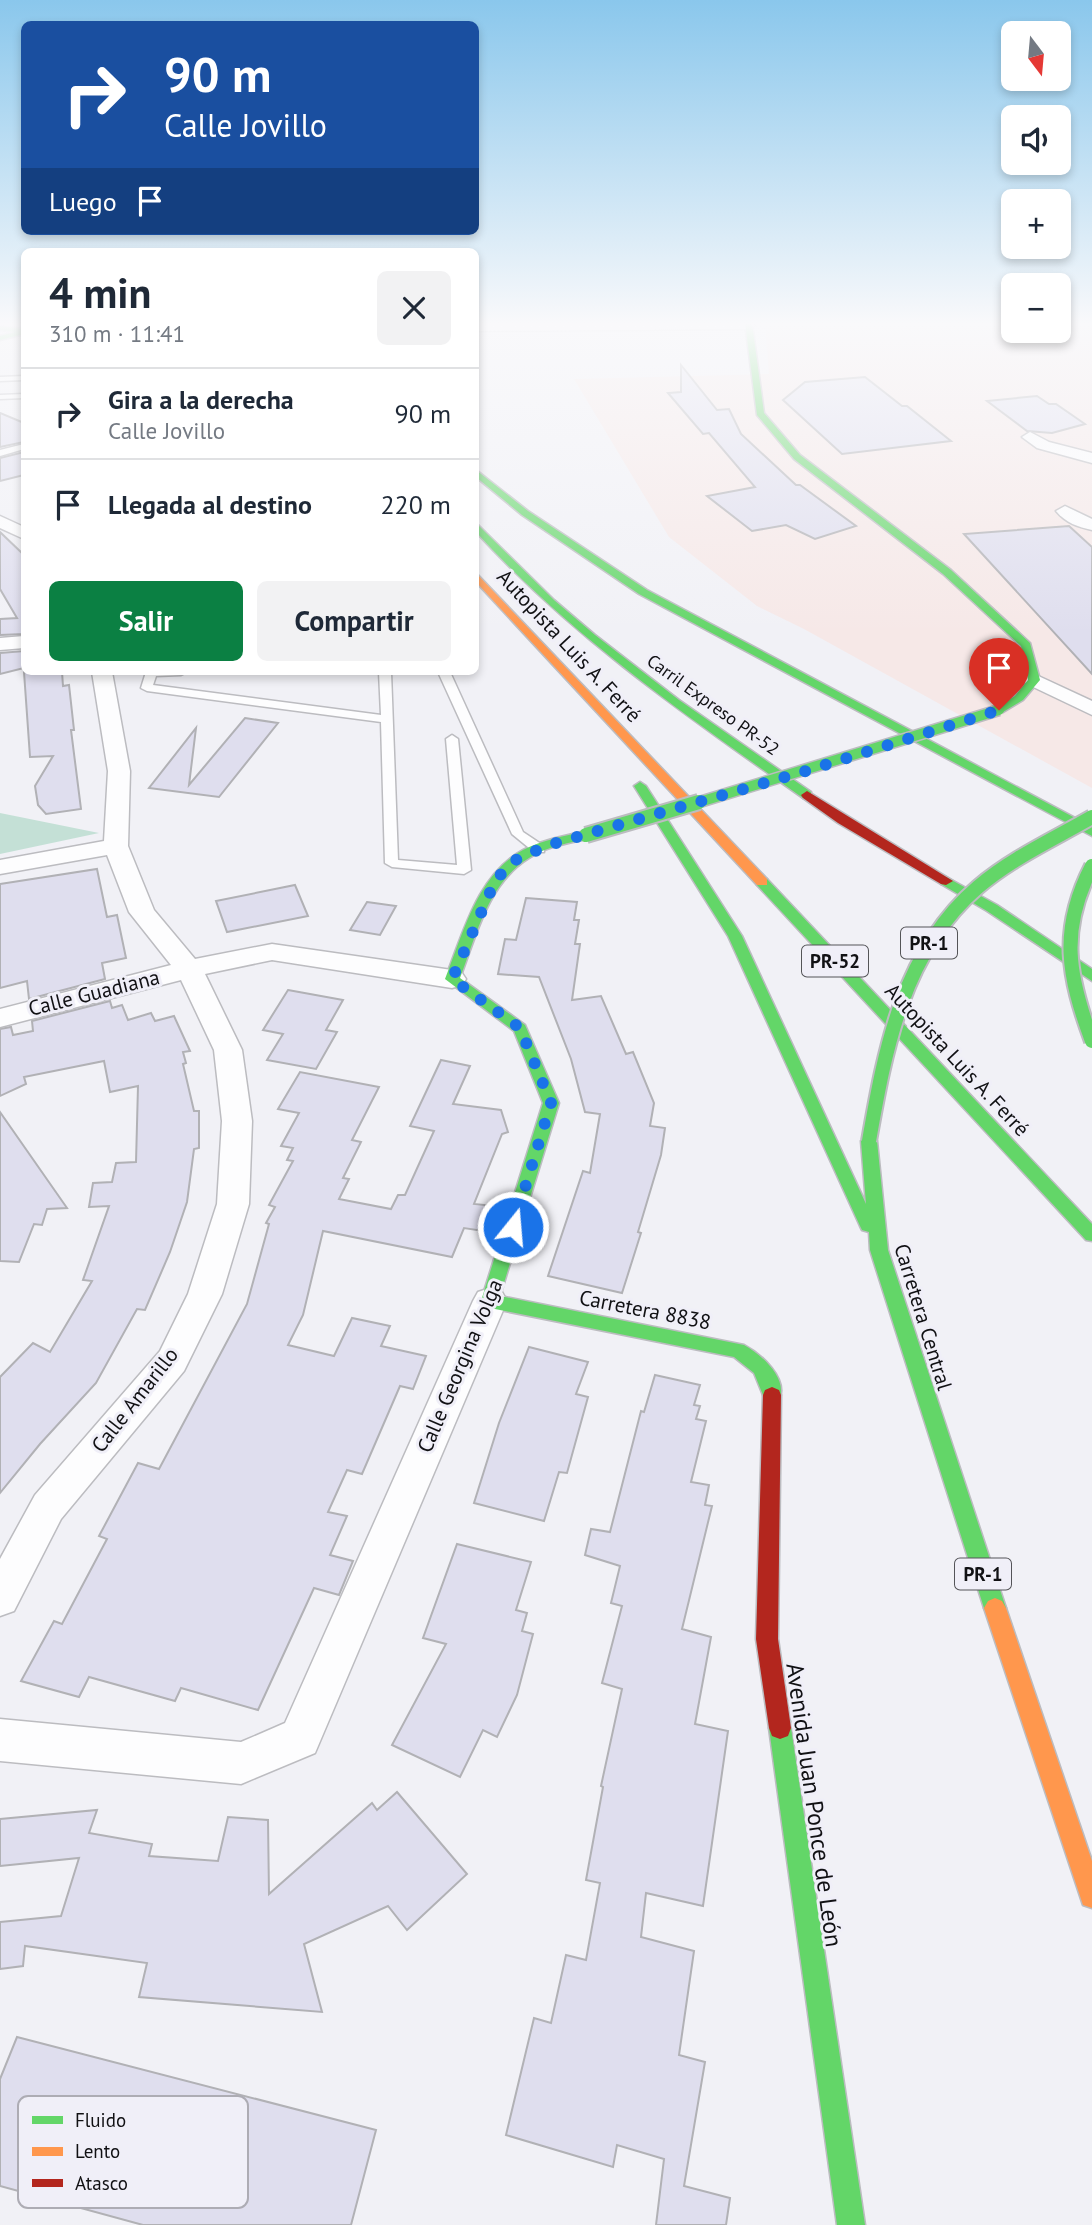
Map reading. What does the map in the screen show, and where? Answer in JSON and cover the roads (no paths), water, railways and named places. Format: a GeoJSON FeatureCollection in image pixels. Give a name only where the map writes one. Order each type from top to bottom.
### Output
{"type":"FeatureCollection","features":[{"type":"Feature","properties":{"kind":"main road"},"geometry":{"type":"LineString","coordinates":[[452,979],[496,879],[517,859],[539,849],[806,771],[999,710],[1019,698],[1034,680],[1026,645],[947,572],[797,457],[772,427]]}},
{"type":"Feature","properties":{"kind":"main road"},"geometry":{"type":"LineString","coordinates":[[479,475],[525,513],[643,592],[946,755],[1088,839]]}},
{"type":"Feature","properties":{"kind":"main road","name":"Carril Expreso PR-52"},"geometry":{"type":"LineString","coordinates":[[479,530],[511,567],[599,646],[678,705],[842,820],[992,908],[1092,976]]}},
{"type":"Feature","properties":{"kind":"main road","name":"Autopista Luis A. Ferré"},"geometry":{"type":"LineString","coordinates":[[479,579],[1092,1235]]}},
{"type":"Feature","properties":{"kind":"main road"},"geometry":{"type":"LineString","coordinates":[[578,687],[621,755]]}},
{"type":"Feature","properties":{"kind":"main road"},"geometry":{"type":"LineString","coordinates":[[635,778],[735,936],[879,1250]]}},
{"type":"Feature","properties":{"kind":"main road","name":"Carretera Central"},"geometry":{"type":"LineString","coordinates":[[1092,817],[977,888],[944,920],[915,966],[890,1037],[869,1141],[879,1250],[974,1547],[1092,1896]]}},
{"type":"Feature","properties":{"kind":"main road"},"geometry":{"type":"LineString","coordinates":[[1092,866],[1076,894],[1069,934],[1072,976],[1080,1011],[1092,1041]]}},
{"type":"Feature","properties":{"kind":"main road","name":"Calle Georgina Volga"},"geometry":{"type":"LineString","coordinates":[[452,979],[520,1028],[551,1103],[490,1301]]}},
{"type":"Feature","properties":{"kind":"main road","name":"Carretera 8838"},"geometry":{"type":"LineString","coordinates":[[490,1301],[738,1350],[753,1357],[769,1377],[772,1390]]}},
{"type":"Feature","properties":{"kind":"main road","name":"Avenida Juan Ponce de León"},"geometry":{"type":"LineString","coordinates":[[772,1390],[767,1639],[851,2225]]}},
{"type":"Feature","properties":{"kind":"street"},"geometry":{"type":"LineString","coordinates":[[1030,437],[1043,445],[1092,458]]}},
{"type":"Feature","properties":{"kind":"street"},"geometry":{"type":"LineString","coordinates":[[1065,512],[1092,525]]}},
{"type":"Feature","properties":{"kind":"street"},"geometry":{"type":"LineString","coordinates":[[1,522],[21,519]]}},
{"type":"Feature","properties":{"kind":"street"},"geometry":{"type":"LineString","coordinates":[[1,522],[21,532]]}},
{"type":"Feature","properties":{"kind":"street"},"geometry":{"type":"LineString","coordinates":[[0,644],[21,642]]}},
{"type":"Feature","properties":{"kind":"street","name":"Calle Amarillo"},"geometry":{"type":"LineString","coordinates":[[0,1598],[48,1507],[172,1361],[205,1294],[233,1204],[237,1121],[228,1050],[188,969],[142,912],[116,846],[119,771],[103,675]]}},
{"type":"Feature","properties":{"kind":"street"},"geometry":{"type":"LineString","coordinates":[[1034,680],[1092,709]]}},
{"type":"Feature","properties":{"kind":"street"},"geometry":{"type":"LineString","coordinates":[[0,867],[116,846]]}},
{"type":"Feature","properties":{"kind":"street","name":"Calle Georgina Volga"},"geometry":{"type":"LineString","coordinates":[[188,969],[272,952],[452,979]]}},
{"type":"Feature","properties":{"kind":"street","name":"Calle Guadiana"},"geometry":{"type":"LineString","coordinates":[[0,1017],[188,969]]}},
{"type":"Feature","properties":{"kind":"street","name":"Calle Georgina Volga"},"geometry":{"type":"LineString","coordinates":[[0,1740],[241,1763],[300,1738],[490,1301]]}},
{"type":"Feature","properties":{"kind":"lane"},"geometry":{"type":"LineString","coordinates":[[0,453],[21,448]]}},
{"type":"Feature","properties":{"kind":"lane"},"geometry":{"type":"LineString","coordinates":[[150,675],[147,688],[387,719]]}},
{"type":"Feature","properties":{"kind":"lane"},"geometry":{"type":"LineString","coordinates":[[385,675],[393,863],[464,870],[452,739]]}},
{"type":"Feature","properties":{"kind":"lane"},"geometry":{"type":"LineString","coordinates":[[445,675],[518,834],[539,849]]}}]}
